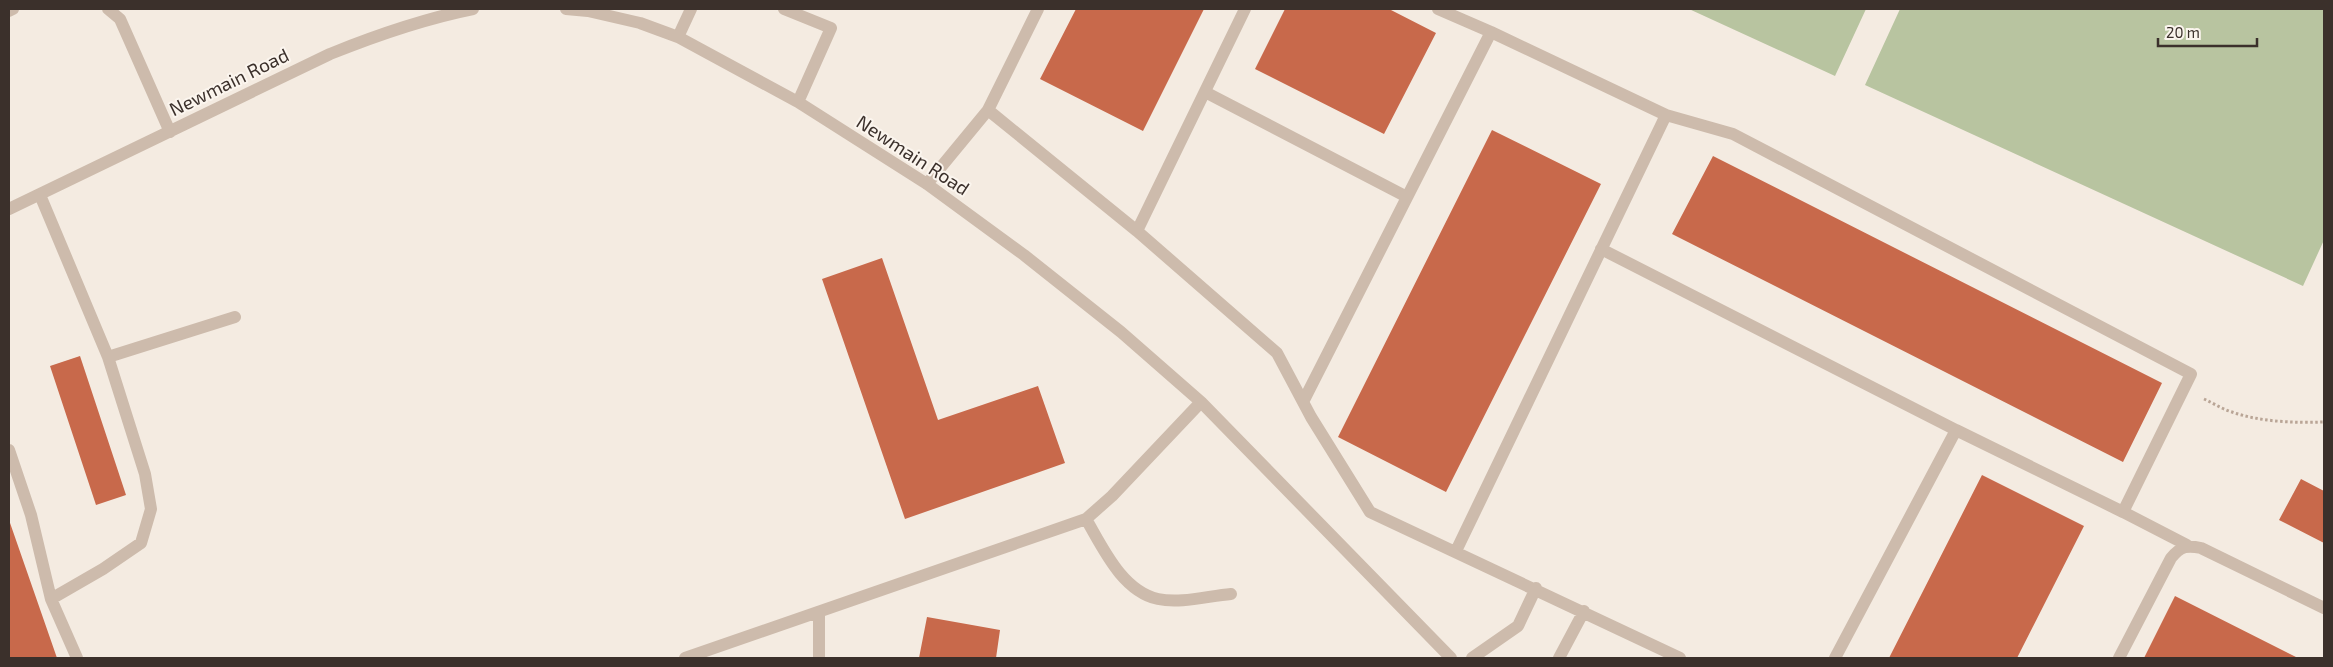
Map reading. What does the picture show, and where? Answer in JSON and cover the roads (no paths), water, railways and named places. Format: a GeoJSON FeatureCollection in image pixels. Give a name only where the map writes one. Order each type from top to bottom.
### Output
{"type":"FeatureCollection","features":[{"type":"Feature","properties":{"kind":"lane"},"geometry":{"type":"LineString","coordinates":[[9,11],[13,9]]}},
{"type":"Feature","properties":{"kind":"lane"},"geometry":{"type":"LineString","coordinates":[[108,9],[120,19],[170,132]]}},
{"type":"Feature","properties":{"kind":"lane","name":"Newmain Road"},"geometry":{"type":"LineString","coordinates":[[9,209],[330,54],[380,34],[455,11],[473,9]]}},
{"type":"Feature","properties":{"kind":"lane","name":"Newmain Road"},"geometry":{"type":"LineString","coordinates":[[566,9],[588,11],[640,23],[678,37],[798,102],[927,184],[1032,261],[1121,332],[1201,402],[1451,658]]}},
{"type":"Feature","properties":{"kind":"lane"},"geometry":{"type":"LineString","coordinates":[[678,37],[691,9]]}},
{"type":"Feature","properties":{"kind":"lane"},"geometry":{"type":"LineString","coordinates":[[784,9],[831,28],[798,102]]}},
{"type":"Feature","properties":{"kind":"lane"},"geometry":{"type":"LineString","coordinates":[[927,184],[988,110],[1038,9]]}},
{"type":"Feature","properties":{"kind":"lane"},"geometry":{"type":"LineString","coordinates":[[1137,231],[1245,9]]}},
{"type":"Feature","properties":{"kind":"lane"},"geometry":{"type":"LineString","coordinates":[[1438,9],[1666,115],[1733,134],[2191,374],[2123,512]]}},
{"type":"Feature","properties":{"kind":"lane"},"geometry":{"type":"LineString","coordinates":[[1303,402],[1491,32]]}},
{"type":"Feature","properties":{"kind":"lane"},"geometry":{"type":"LineString","coordinates":[[1205,92],[1407,197]]}},
{"type":"Feature","properties":{"kind":"lane"},"geometry":{"type":"LineString","coordinates":[[988,110],[1137,231],[1277,353],[1303,402],[1370,512],[1536,588],[1680,658]]}},
{"type":"Feature","properties":{"kind":"lane"},"geometry":{"type":"LineString","coordinates":[[1456,551],[1666,115]]}},
{"type":"Feature","properties":{"kind":"lane"},"geometry":{"type":"LineString","coordinates":[[40,195],[108,357],[145,474],[151,509],[141,544],[103,569],[51,599]]}},
{"type":"Feature","properties":{"kind":"lane"},"geometry":{"type":"LineString","coordinates":[[1601,249],[1956,430],[2187,545],[2202,548],[2324,608]]}},
{"type":"Feature","properties":{"kind":"lane"},"geometry":{"type":"LineString","coordinates":[[108,357],[234,317]]}},
{"type":"Feature","properties":{"kind":"lane"},"geometry":{"type":"LineString","coordinates":[[685,658],[1086,518],[1112,496],[1201,402]]}},
{"type":"Feature","properties":{"kind":"lane"},"geometry":{"type":"LineString","coordinates":[[1835,658],[1956,430]]}},
{"type":"Feature","properties":{"kind":"lane"},"geometry":{"type":"LineString","coordinates":[[9,450],[31,515],[51,599],[77,658]]}},
{"type":"Feature","properties":{"kind":"lane"},"geometry":{"type":"LineString","coordinates":[[1086,518],[1103,548],[1129,584],[1145,595],[1172,600],[1230,594]]}},
{"type":"Feature","properties":{"kind":"lane"},"geometry":{"type":"LineString","coordinates":[[2119,658],[2171,558],[2178,549],[2187,545]]}},
{"type":"Feature","properties":{"kind":"lane"},"geometry":{"type":"LineString","coordinates":[[1472,658],[1518,626],[1536,588]]}},
{"type":"Feature","properties":{"kind":"lane"},"geometry":{"type":"LineString","coordinates":[[1559,658],[1584,611]]}},
{"type":"Feature","properties":{"kind":"lane"},"geometry":{"type":"LineString","coordinates":[[819,612],[819,658]]}}]}
